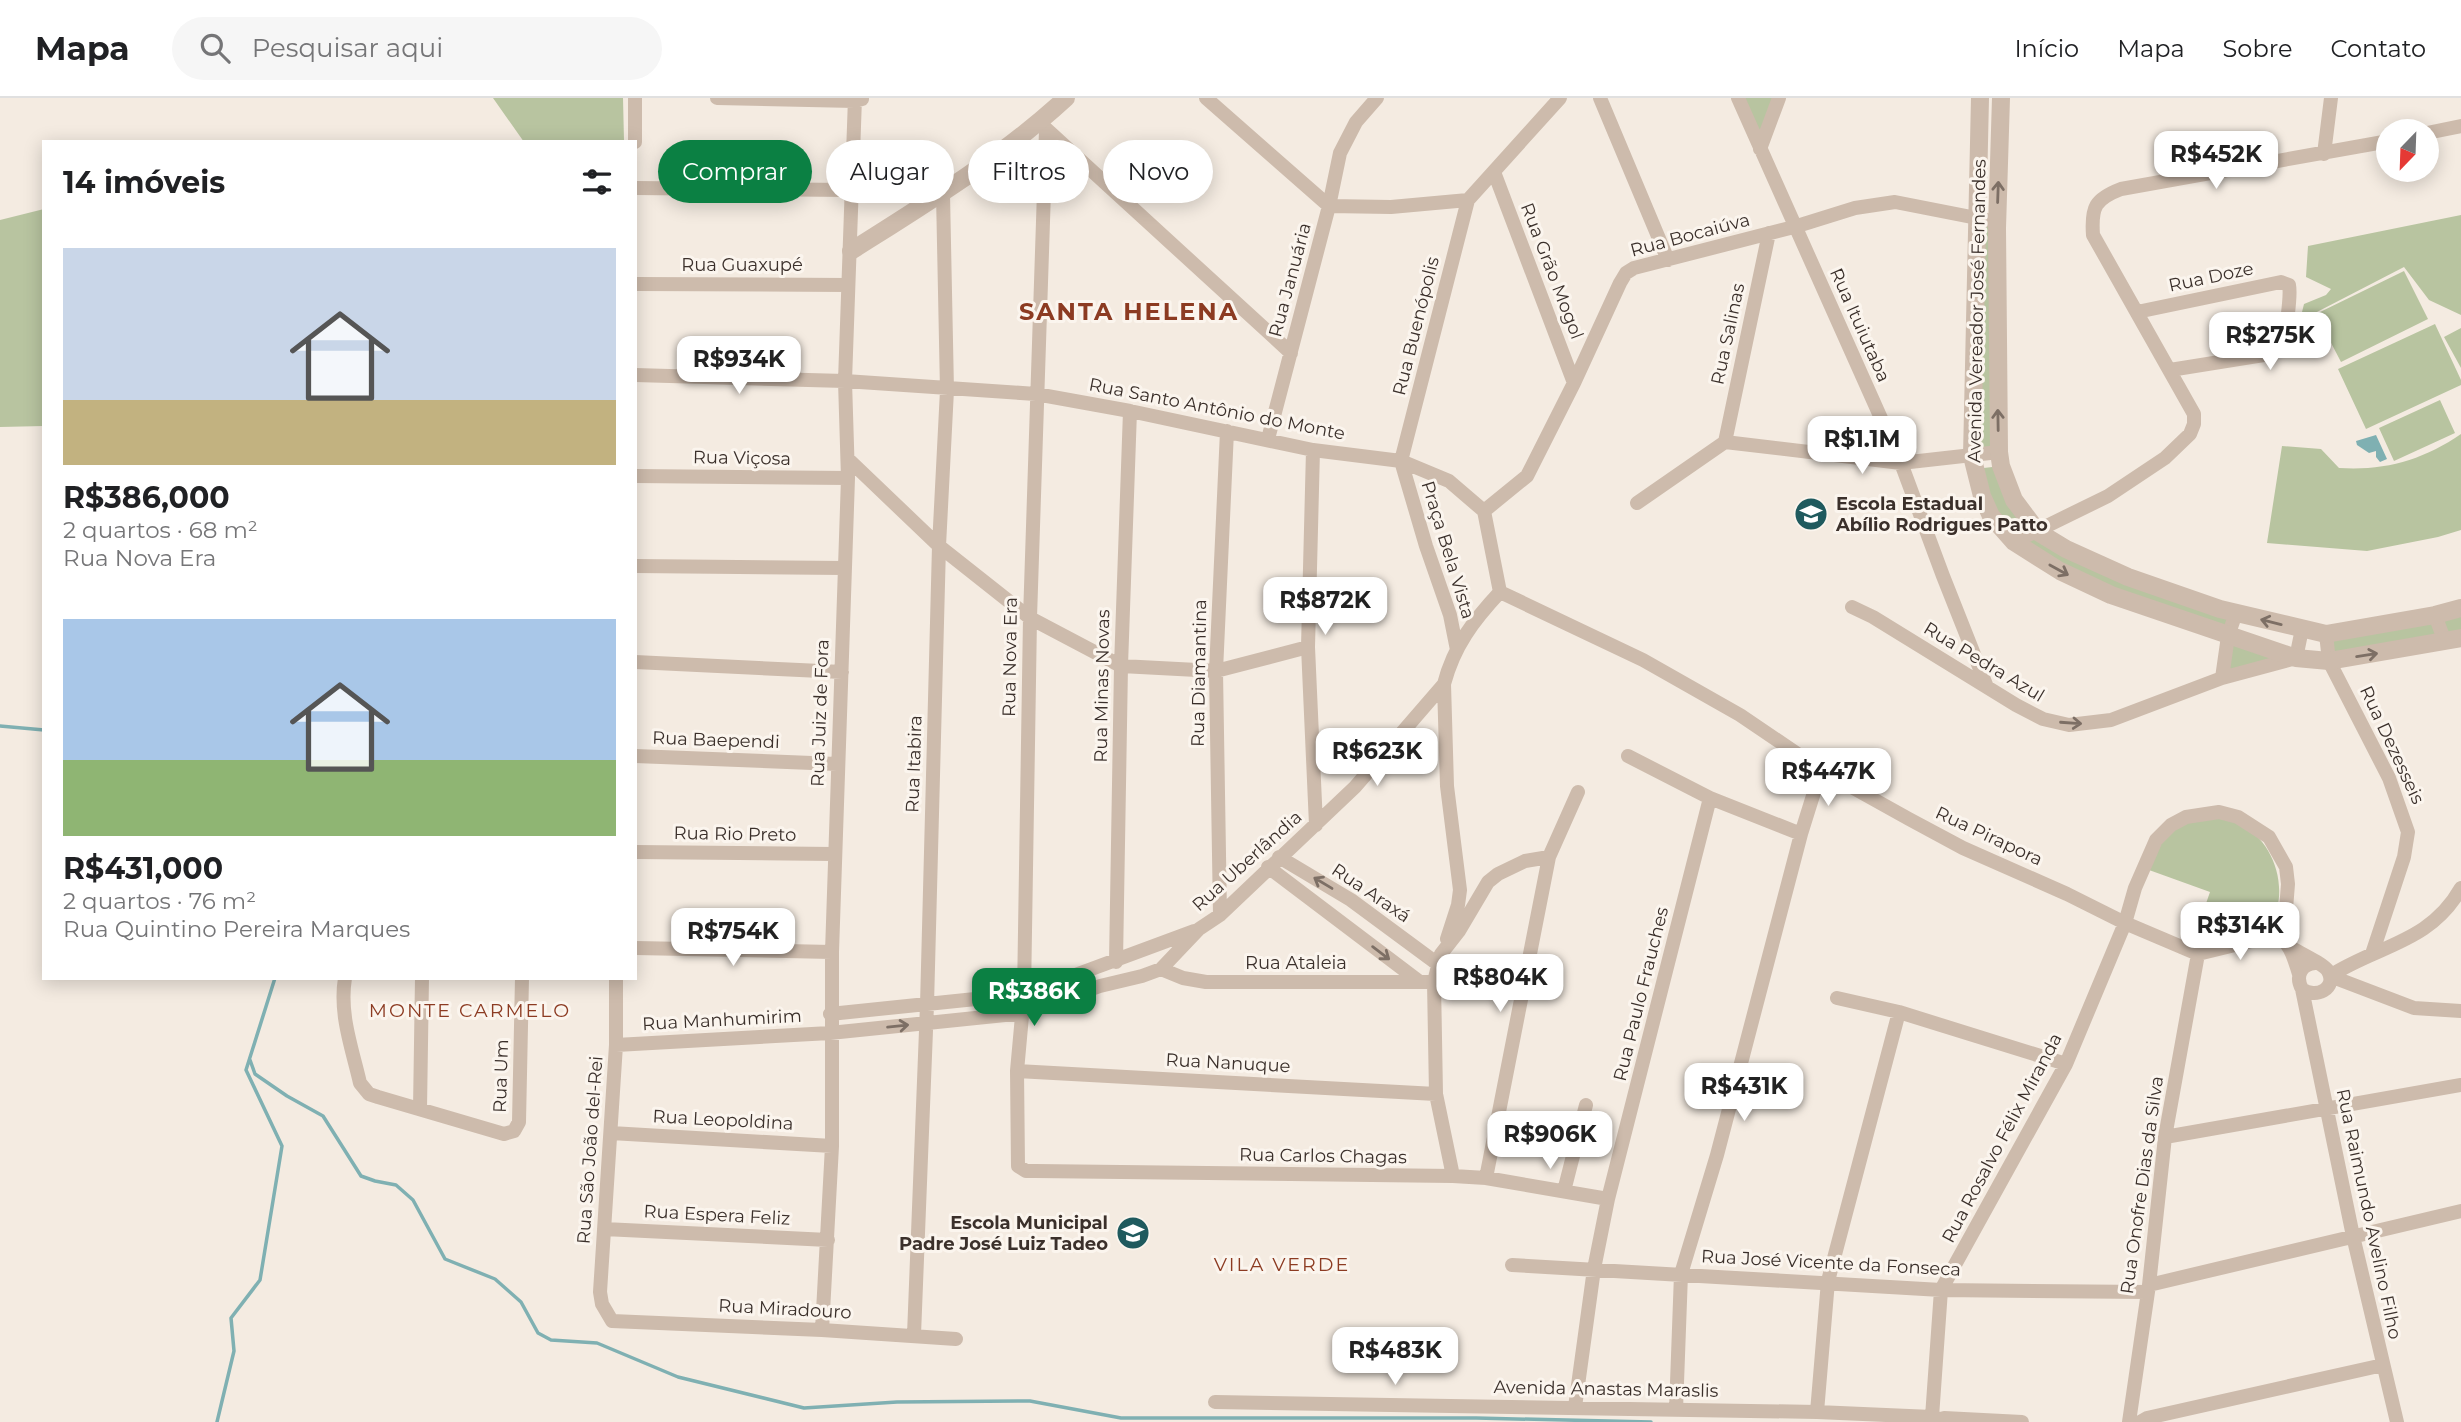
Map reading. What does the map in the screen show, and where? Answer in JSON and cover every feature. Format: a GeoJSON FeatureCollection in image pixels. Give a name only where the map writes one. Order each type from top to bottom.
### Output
{"type":"FeatureCollection","features":[{"type":"Feature","properties":{"kind":"street"},"geometry":{"type":"LineString","coordinates":[[635,98],[635,140]]}},
{"type":"Feature","properties":{"kind":"street"},"geometry":{"type":"LineString","coordinates":[[717,98],[858,99]]}},
{"type":"Feature","properties":{"kind":"street"},"geometry":{"type":"LineString","coordinates":[[954,187],[1043,126],[1066,98]]}},
{"type":"Feature","properties":{"kind":"street"},"geometry":{"type":"LineString","coordinates":[[1206,98],[1329,206],[1391,207],[1468,200],[1560,98]]}},
{"type":"Feature","properties":{"kind":"street","name":"Rua Januária"},"geometry":{"type":"LineString","coordinates":[[1268,439],[1329,206],[1340,153],[1356,121],[1377,98]]}},
{"type":"Feature","properties":{"kind":"street"},"geometry":{"type":"LineString","coordinates":[[1601,98],[1668,260]]}},
{"type":"Feature","properties":{"kind":"street","name":"Rua Ituiutaba"},"geometry":{"type":"LineString","coordinates":[[1738,98],[1902,463],[1942,576],[1987,687]]}},
{"type":"Feature","properties":{"kind":"street"},"geometry":{"type":"LineString","coordinates":[[1760,149],[1779,98]]}},
{"type":"Feature","properties":{"kind":"street","name":"Avenida Vereador José Fernandes"},"geometry":{"type":"LineString","coordinates":[[1980,98],[1972,456],[1982,496],[1991,516],[2014,542],[2060,571],[2111,595],[2296,658],[2329,661],[2453,640]]}},
{"type":"Feature","properties":{"kind":"street","name":"Avenida Vereador José Fernandes"},"geometry":{"type":"LineString","coordinates":[[2001,98],[1997,222],[2000,466],[2014,499],[2038,532],[2066,549],[2128,577],[2236,613],[2326,634],[2435,615],[2461,607]]}},
{"type":"Feature","properties":{"kind":"street"},"geometry":{"type":"LineString","coordinates":[[2324,154],[2331,98]]}},
{"type":"Feature","properties":{"kind":"street","name":"Rua Juiz de Fora"},"geometry":{"type":"LineString","coordinates":[[855,140],[858,99]]}},
{"type":"Feature","properties":{"kind":"street"},"geometry":{"type":"LineString","coordinates":[[1043,126],[1291,353]]}},
{"type":"Feature","properties":{"kind":"street","name":"Rua Nova Era"},"geometry":{"type":"LineString","coordinates":[[1035,1171],[1026,1171],[1017,1161],[1017,1071],[1024,1013],[1030,618],[1043,126]]}},
{"type":"Feature","properties":{"kind":"street"},"geometry":{"type":"LineString","coordinates":[[2440,131],[2461,127]]}},
{"type":"Feature","properties":{"kind":"street"},"geometry":{"type":"LineString","coordinates":[[2014,542],[2108,496],[2165,458],[2190,434],[2194,424],[2194,414],[2093,235],[2092,222],[2097,202],[2121,189],[2376,144]]}},
{"type":"Feature","properties":{"kind":"street","name":"Rua Grão Mogol"},"geometry":{"type":"LineString","coordinates":[[1494,172],[1574,383]]}},
{"type":"Feature","properties":{"kind":"street"},"geometry":{"type":"LineString","coordinates":[[637,188],[826,190]]}},
{"type":"Feature","properties":{"kind":"street","name":"Rua Buenópolis"},"geometry":{"type":"LineString","coordinates":[[1401,461],[1468,200]]}},
{"type":"Feature","properties":{"kind":"street","name":"Rua Bocaiúva"},"geometry":{"type":"LineString","coordinates":[[1484,511],[1527,476],[1626,273],[1634,268],[1794,227],[1855,208],[1895,202],[1997,222]]}},
{"type":"Feature","properties":{"kind":"street","name":"Rua Juiz de Fora"},"geometry":{"type":"LineString","coordinates":[[822,1330],[832,1146],[830,1014],[848,478],[845,381],[851,203]]}},
{"type":"Feature","properties":{"kind":"street"},"geometry":{"type":"LineString","coordinates":[[850,251],[928,203]]}},
{"type":"Feature","properties":{"kind":"street","name":"Rua Itabira"},"geometry":{"type":"LineString","coordinates":[[914,1335],[927,1005],[939,546],[947,390],[943,203]]}},
{"type":"Feature","properties":{"kind":"street","name":"Rua Salinas"},"geometry":{"type":"LineString","coordinates":[[1725,442],[1769,233]]}},
{"type":"Feature","properties":{"kind":"street","name":"Rua Doze"},"geometry":{"type":"LineString","coordinates":[[2137,312],[2281,282],[2286,283],[2290,289],[2283,343],[2277,351],[2270,355],[2170,370]]}},
{"type":"Feature","properties":{"kind":"street","name":"Rua Guaxupé"},"geometry":{"type":"LineString","coordinates":[[637,284],[848,285]]}},
{"type":"Feature","properties":{"kind":"street","name":"Rua Santo Antônio do Monte"},"geometry":{"type":"LineString","coordinates":[[637,375],[845,381],[1036,394],[1313,450],[1401,461],[1449,481],[1484,511]]}},
{"type":"Feature","properties":{"kind":"street","name":"Rua Minas Novas"},"geometry":{"type":"LineString","coordinates":[[1116,961],[1121,666],[1130,411]]}},
{"type":"Feature","properties":{"kind":"street","name":"Rua Diamantina"},"geometry":{"type":"LineString","coordinates":[[1220,915],[1216,671],[1227,431]]}},
{"type":"Feature","properties":{"kind":"street"},"geometry":{"type":"LineString","coordinates":[[1637,503],[1725,442],[1902,463],[1999,452]]}},
{"type":"Feature","properties":{"kind":"street"},"geometry":{"type":"LineString","coordinates":[[1313,450],[1308,647],[1316,825]]}},
{"type":"Feature","properties":{"kind":"street"},"geometry":{"type":"LineString","coordinates":[[848,459],[939,546],[1030,618],[1121,666],[1216,671],[1308,647]]}},
{"type":"Feature","properties":{"kind":"street","name":"Praça Bela Vista"},"geometry":{"type":"LineString","coordinates":[[1401,461],[1450,615],[1457,650]]}},
{"type":"Feature","properties":{"kind":"street","name":"Rua Viçosa"},"geometry":{"type":"LineString","coordinates":[[637,476],[848,478]]}},
{"type":"Feature","properties":{"kind":"street"},"geometry":{"type":"LineString","coordinates":[[1484,511],[1500,592]]}},
{"type":"Feature","properties":{"kind":"street"},"geometry":{"type":"LineString","coordinates":[[637,566],[844,568]]}},
{"type":"Feature","properties":{"kind":"street","name":"Rua Uberlândia"},"geometry":{"type":"LineString","coordinates":[[830,1014],[1024,993],[1199,929],[1220,915],[1355,787],[1444,684],[1457,650],[1474,621],[1500,592]]}},
{"type":"Feature","properties":{"kind":"street","name":"Rua Pirapora"},"geometry":{"type":"LineString","coordinates":[[1500,592],[1643,660],[1740,715],[1821,770],[1964,848],[2198,954]]}},
{"type":"Feature","properties":{"kind":"street","name":"Rua Pedra Azul"},"geometry":{"type":"LineString","coordinates":[[1852,607],[2043,719],[2069,725],[2111,720],[2222,678],[2296,658]]}},
{"type":"Feature","properties":{"kind":"street"},"geometry":{"type":"LineString","coordinates":[[2222,678],[2228,636],[2236,613]]}},
{"type":"Feature","properties":{"kind":"street"},"geometry":{"type":"LineString","coordinates":[[2435,615],[2453,640]]}},
{"type":"Feature","properties":{"kind":"street"},"geometry":{"type":"LineString","coordinates":[[2296,658],[2302,629]]}},
{"type":"Feature","properties":{"kind":"street","name":"Rua Dezesseis"},"geometry":{"type":"LineString","coordinates":[[2326,634],[2329,661],[2389,778],[2407,822],[2404,858],[2372,954]]}},
{"type":"Feature","properties":{"kind":"street"},"geometry":{"type":"LineString","coordinates":[[637,662],[842,672]]}},
{"type":"Feature","properties":{"kind":"street"},"geometry":{"type":"LineString","coordinates":[[1440,960],[1458,905],[1460,890],[1447,786],[1444,684]]}},
{"type":"Feature","properties":{"kind":"street","name":"Rua Baependi"},"geometry":{"type":"LineString","coordinates":[[637,756],[837,764]]}},
{"type":"Feature","properties":{"kind":"street"},"geometry":{"type":"LineString","coordinates":[[1628,756],[1710,798],[1801,834]]}},
{"type":"Feature","properties":{"kind":"street"},"geometry":{"type":"LineString","coordinates":[[1676,1410],[1681,1274],[1721,1142],[1801,834],[1821,770]]}},
{"type":"Feature","properties":{"kind":"street"},"geometry":{"type":"LineString","coordinates":[[1486,1178],[1549,856],[1578,792]]}},
{"type":"Feature","properties":{"kind":"street","name":"Rua Paulo Frauches"},"geometry":{"type":"LineString","coordinates":[[1575,1407],[1594,1269],[1608,1199],[1710,798]]}},
{"type":"Feature","properties":{"kind":"street"},"geometry":{"type":"LineString","coordinates":[[2125,923],[2135,888],[2156,840],[2171,825],[2186,817],[2219,811],[2238,817],[2269,837],[2286,867],[2286,909],[2276,935]]}},
{"type":"Feature","properties":{"kind":"street","name":"Rua Rio Preto"},"geometry":{"type":"LineString","coordinates":[[637,852],[834,854]]}},
{"type":"Feature","properties":{"kind":"street"},"geometry":{"type":"LineString","coordinates":[[1453,1176],[1436,1094],[1427,982],[1488,882],[1525,861],[1549,856]]}},
{"type":"Feature","properties":{"kind":"street"},"geometry":{"type":"LineString","coordinates":[[1274,862],[1427,982]]}},
{"type":"Feature","properties":{"kind":"street","name":"Rua Araxá"},"geometry":{"type":"LineString","coordinates":[[1274,862],[1351,900],[1440,960]]}},
{"type":"Feature","properties":{"kind":"street"},"geometry":{"type":"LineString","coordinates":[[2330,976],[2349,963],[2398,945],[2436,921],[2454,901],[2461,888]]}},
{"type":"Feature","properties":{"kind":"street","name":"Rua Rosalvo Félix Miranda"},"geometry":{"type":"LineString","coordinates":[[1932,1417],[1941,1290],[2067,1064],[2125,923]]}},
{"type":"Feature","properties":{"kind":"street","name":"Rua Uberlândia"},"geometry":{"type":"LineString","coordinates":[[830,1033],[1024,1013],[1100,986],[1161,969],[1199,929]]}},
{"type":"Feature","properties":{"kind":"street"},"geometry":{"type":"LineString","coordinates":[[2198,954],[2276,935],[2284,939],[2290,947],[2307,992],[2321,992],[2353,983]]}},
{"type":"Feature","properties":{"kind":"street"},"geometry":{"type":"LineString","coordinates":[[2290,947],[2318,963],[2330,976],[2328,987],[2321,992],[2307,1014]]}},
{"type":"Feature","properties":{"kind":"street"},"geometry":{"type":"LineString","coordinates":[[637,948],[832,952]]}},
{"type":"Feature","properties":{"kind":"street","name":"Rua Onofre Dias da Silva"},"geometry":{"type":"LineString","coordinates":[[2129,1422],[2148,1289],[2165,1137],[2198,954]]}},
{"type":"Feature","properties":{"kind":"street"},"geometry":{"type":"LineString","coordinates":[[2301,981],[2305,965],[2349,963]]}},
{"type":"Feature","properties":{"kind":"street","name":"Rua Ataleia"},"geometry":{"type":"LineString","coordinates":[[1161,969],[1183,978],[1206,982],[1427,982]]}},
{"type":"Feature","properties":{"kind":"street"},"geometry":{"type":"LineString","coordinates":[[2330,976],[2414,1008],[2461,1011]]}},
{"type":"Feature","properties":{"kind":"street"},"geometry":{"type":"LineString","coordinates":[[345,980],[343,1013],[360,1083],[369,1094],[420,1109],[422,980]]}},
{"type":"Feature","properties":{"kind":"street","name":"Rua Um"},"geometry":{"type":"LineString","coordinates":[[420,1109],[504,1134],[514,1131],[519,1122],[522,980]]}},
{"type":"Feature","properties":{"kind":"street","name":"Rua São João del-Rei"},"geometry":{"type":"LineString","coordinates":[[612,1321],[602,1304],[600,1293],[616,1045],[616,980]]}},
{"type":"Feature","properties":{"kind":"street","name":"Rua Raimundo Avelino Filho"},"geometry":{"type":"LineString","coordinates":[[2301,981],[2353,1236],[2397,1422]]}},
{"type":"Feature","properties":{"kind":"street"},"geometry":{"type":"LineString","coordinates":[[1837,998],[1899,1012],[2067,1064]]}},
{"type":"Feature","properties":{"kind":"street"},"geometry":{"type":"LineString","coordinates":[[1817,1412],[1828,1281],[1899,1012]]}},
{"type":"Feature","properties":{"kind":"street","name":"Rua Manhumirim"},"geometry":{"type":"LineString","coordinates":[[616,1045],[830,1033]]}},
{"type":"Feature","properties":{"kind":"street","name":"Rua Nanuque"},"geometry":{"type":"LineString","coordinates":[[1017,1071],[1436,1094]]}},
{"type":"Feature","properties":{"kind":"street"},"geometry":{"type":"LineString","coordinates":[[2165,1137],[2461,1085]]}},
{"type":"Feature","properties":{"kind":"street"},"geometry":{"type":"LineString","coordinates":[[1564,1191],[1586,1105]]}},
{"type":"Feature","properties":{"kind":"street","name":"Rua Leopoldina"},"geometry":{"type":"LineString","coordinates":[[611,1133],[832,1146]]}},
{"type":"Feature","properties":{"kind":"street","name":"Rua Carlos Chagas"},"geometry":{"type":"LineString","coordinates":[[1035,1171],[1453,1176],[1486,1178],[1608,1199]]}},
{"type":"Feature","properties":{"kind":"street","name":"Rua José Vicente da Fonseca"},"geometry":{"type":"LineString","coordinates":[[1512,1265],[1828,1281],[1941,1290],[2148,1289],[2461,1211]]}},
{"type":"Feature","properties":{"kind":"street","name":"Rua Espera Feliz"},"geometry":{"type":"LineString","coordinates":[[604,1229],[828,1240]]}},
{"type":"Feature","properties":{"kind":"street","name":"Rua Miradouro"},"geometry":{"type":"LineString","coordinates":[[612,1321],[956,1339]]}},
{"type":"Feature","properties":{"kind":"street"},"geometry":{"type":"LineString","coordinates":[[2140,1422],[2147,1418],[2383,1365]]}},
{"type":"Feature","properties":{"kind":"street","name":"Avenida Anastas Maraslis"},"geometry":{"type":"LineString","coordinates":[[1215,1402],[1817,1412],[1932,1417],[1954,1422]]}},
{"type":"Feature","properties":{"kind":"street"},"geometry":{"type":"LineString","coordinates":[[1932,1417],[2022,1422]]}},
{"type":"Feature","properties":{"kind":"green space"},"geometry":{"type":"Polygon","coordinates":[[[493,98],[623,98],[624,140],[523,140],[493,98]]]}},
{"type":"Feature","properties":{"kind":"green space"},"geometry":{"type":"Polygon","coordinates":[[[1738,98],[1779,98],[1760,149],[1738,98]]]}},
{"type":"Feature","properties":{"kind":"green space"},"geometry":{"type":"Polygon","coordinates":[[[42,210],[42,426],[0,427],[0,220],[42,210]]]}},
{"type":"Feature","properties":{"kind":"green space"},"geometry":{"type":"Polygon","coordinates":[[[2461,215],[2461,315],[2429,300],[2404,267],[2315,313],[2319,325],[2304,322],[2301,316],[2304,304],[2326,295],[2331,289],[2306,277],[2308,246],[2461,215]]]}},
{"type":"Feature","properties":{"kind":"green space"},"geometry":{"type":"Polygon","coordinates":[[[1978,220],[1997,222],[1999,452],[1972,456],[1978,220]]]}},
{"type":"Feature","properties":{"kind":"green space"},"geometry":{"type":"Polygon","coordinates":[[[2404,271],[2428,319],[2341,362],[2316,314],[2404,271]]]}},
{"type":"Feature","properties":{"kind":"green space"},"geometry":{"type":"Polygon","coordinates":[[[2435,324],[2461,385],[2366,429],[2338,369],[2435,324]]]}},
{"type":"Feature","properties":{"kind":"green space"},"geometry":{"type":"Polygon","coordinates":[[[2461,328],[2461,368],[2444,337],[2461,328]]]}},
{"type":"Feature","properties":{"kind":"green space"},"geometry":{"type":"Polygon","coordinates":[[[2440,400],[2455,433],[2394,461],[2379,428],[2440,400]]]}},
{"type":"Feature","properties":{"kind":"green space"},"geometry":{"type":"Polygon","coordinates":[[[2461,434],[2461,530],[2367,551],[2267,543],[2282,446],[2321,449],[2339,468],[2372,468],[2418,457],[2461,434]]]}},
{"type":"Feature","properties":{"kind":"green space"},"geometry":{"type":"Polygon","coordinates":[[[2001,466],[2038,532],[2236,613],[2229,636],[2296,658],[2222,678],[2228,636],[2111,595],[2014,543],[1975,469],[2001,466]]]}},
{"type":"Feature","properties":{"kind":"green space"},"geometry":{"type":"Polygon","coordinates":[[[2461,608],[2461,638],[2329,661],[2326,634],[2461,608]]]}},
{"type":"Feature","properties":{"kind":"green space"},"geometry":{"type":"Polygon","coordinates":[[[2204,816],[2237,822],[2250,830],[2269,853],[2279,881],[2277,911],[2271,925],[2234,936],[2194,938],[2210,892],[2149,870],[2168,834],[2204,816]]]}},
{"type":"Feature","properties":{"kind":"water"},"geometry":{"type":"Polygon","coordinates":[[[2376,435],[2387,459],[2380,462],[2376,451],[2369,453],[2357,445],[2356,441],[2376,435]]]}},
{"type":"Feature","properties":{"kind":"waterway"},"geometry":{"type":"LineString","coordinates":[[0,726],[42,730]]}},
{"type":"Feature","properties":{"kind":"waterway"},"geometry":{"type":"LineString","coordinates":[[217,1422],[234,1351],[231,1318],[260,1280],[282,1146],[246,1070],[274,980]]}},
{"type":"Feature","properties":{"kind":"waterway"},"geometry":{"type":"LineString","coordinates":[[250,1060],[255,1074],[323,1116],[361,1176],[396,1185],[413,1200],[445,1259],[495,1279],[521,1302],[538,1333],[551,1340],[597,1343],[678,1377],[804,1408],[897,1402],[1030,1401],[1121,1418],[1476,1418],[1651,1422]]}},
{"type":"Feature","properties":{"kind":"place","name":"Escola Estadual Abílio Rodrigues Patto"},"geometry":{"type":"Point","coordinates":[1811,514]}},
{"type":"Feature","properties":{"kind":"place","name":"Escola Municipal Padre José Luiz Tadeo"},"geometry":{"type":"Point","coordinates":[1133,1233]}},
{"type":"Feature","properties":{"kind":"district","name":"SANTA HELENA"},"geometry":{"type":"Point","coordinates":[1129,311]}},
{"type":"Feature","properties":{"kind":"district","name":"MONTE CARMELO"},"geometry":{"type":"Point","coordinates":[470,1010]}},
{"type":"Feature","properties":{"kind":"district","name":"VILA VERDE"},"geometry":{"type":"Point","coordinates":[1282,1264]}}]}
